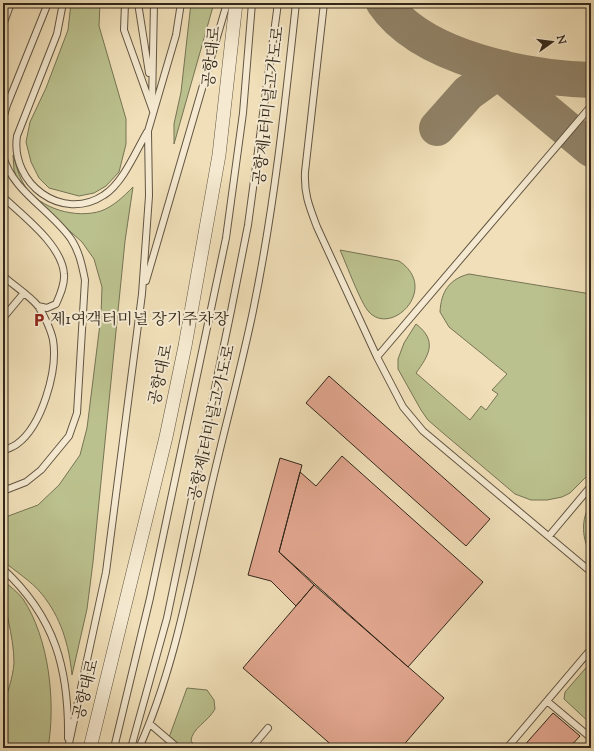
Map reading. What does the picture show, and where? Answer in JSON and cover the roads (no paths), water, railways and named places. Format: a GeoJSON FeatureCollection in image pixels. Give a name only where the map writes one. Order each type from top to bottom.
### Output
{"type":"FeatureCollection","features":[{"type":"Feature","properties":{"kind":"street","name":"공항대로"},"geometry":{"type":"LineString","coordinates":[[90,748],[166,438],[185,346],[219,156],[236,3]]}},
{"type":"Feature","properties":{"kind":"lane"},"geometry":{"type":"LineString","coordinates":[[3,25],[11,3]]}},
{"type":"Feature","properties":{"kind":"lane"},"geometry":{"type":"LineString","coordinates":[[3,119],[7,105],[48,3]]}},
{"type":"Feature","properties":{"kind":"lane"},"geometry":{"type":"LineString","coordinates":[[63,3],[57,34],[17,136],[17,152],[25,178],[42,194],[56,201],[77,203],[98,198],[115,186],[148,131]]}},
{"type":"Feature","properties":{"kind":"lane"},"geometry":{"type":"LineString","coordinates":[[125,3],[124,30],[153,112]]}},
{"type":"Feature","properties":{"kind":"lane"},"geometry":{"type":"LineString","coordinates":[[138,3],[151,88],[153,112]]}},
{"type":"Feature","properties":{"kind":"lane"},"geometry":{"type":"LineString","coordinates":[[151,88],[154,3]]}},
{"type":"Feature","properties":{"kind":"lane"},"geometry":{"type":"LineString","coordinates":[[67,748],[106,572],[142,294],[149,196],[148,131],[176,35],[181,3]]}},
{"type":"Feature","properties":{"kind":"lane"},"geometry":{"type":"LineString","coordinates":[[142,294],[227,3]]}},
{"type":"Feature","properties":{"kind":"lane","name":"공항제1터미널고가도로"},"geometry":{"type":"LineString","coordinates":[[114,748],[150,598],[226,238],[243,113],[252,3]]}},
{"type":"Feature","properties":{"kind":"lane"},"geometry":{"type":"LineString","coordinates":[[131,748],[168,618],[230,319],[248,225],[278,3]]}},
{"type":"Feature","properties":{"kind":"lane","name":"공항제1터미널고가도로"},"geometry":{"type":"LineString","coordinates":[[139,748],[154,715],[190,581],[253,311],[265,244],[285,101],[296,3]]}},
{"type":"Feature","properties":{"kind":"lane"},"geometry":{"type":"LineString","coordinates":[[324,3],[304,190],[311,212],[377,357],[403,407],[423,431],[591,572]]}},
{"type":"Feature","properties":{"kind":"lane"},"geometry":{"type":"LineString","coordinates":[[377,357],[591,106]]}},
{"type":"Feature","properties":{"kind":"lane"},"geometry":{"type":"LineString","coordinates":[[3,156],[7,170],[17,183],[72,240],[81,259],[85,280],[77,413],[69,436],[41,470],[26,482],[3,491]]}},
{"type":"Feature","properties":{"kind":"lane"},"geometry":{"type":"LineString","coordinates":[[3,197],[44,236],[56,252],[61,262],[64,274],[62,291],[56,304],[47,308],[38,306]]}},
{"type":"Feature","properties":{"kind":"lane"},"geometry":{"type":"LineString","coordinates":[[3,276],[38,306],[53,340],[53,360],[46,400],[30,430],[17,444],[3,451]]}},
{"type":"Feature","properties":{"kind":"lane"},"geometry":{"type":"LineString","coordinates":[[3,318],[24,294]]}},
{"type":"Feature","properties":{"kind":"lane"},"geometry":{"type":"LineString","coordinates":[[548,536],[591,486]]}},
{"type":"Feature","properties":{"kind":"lane"},"geometry":{"type":"LineString","coordinates":[[3,569],[30,597],[39,609],[53,639],[63,670],[67,694],[67,748]]}},
{"type":"Feature","properties":{"kind":"lane"},"geometry":{"type":"LineString","coordinates":[[3,646],[3,652]]}},
{"type":"Feature","properties":{"kind":"lane"},"geometry":{"type":"LineString","coordinates":[[507,748],[591,649]]}},
{"type":"Feature","properties":{"kind":"lane"},"geometry":{"type":"LineString","coordinates":[[547,701],[591,738]]}},
{"type":"Feature","properties":{"kind":"lane"},"geometry":{"type":"LineString","coordinates":[[150,724],[178,748]]}},
{"type":"Feature","properties":{"kind":"lane"},"geometry":{"type":"LineString","coordinates":[[254,748],[252,747],[268,728]]}},
{"type":"Feature","properties":{"kind":"place","name":"제1여객터미널 장기주차장"},"geometry":{"type":"Point","coordinates":[39,320]}}]}
